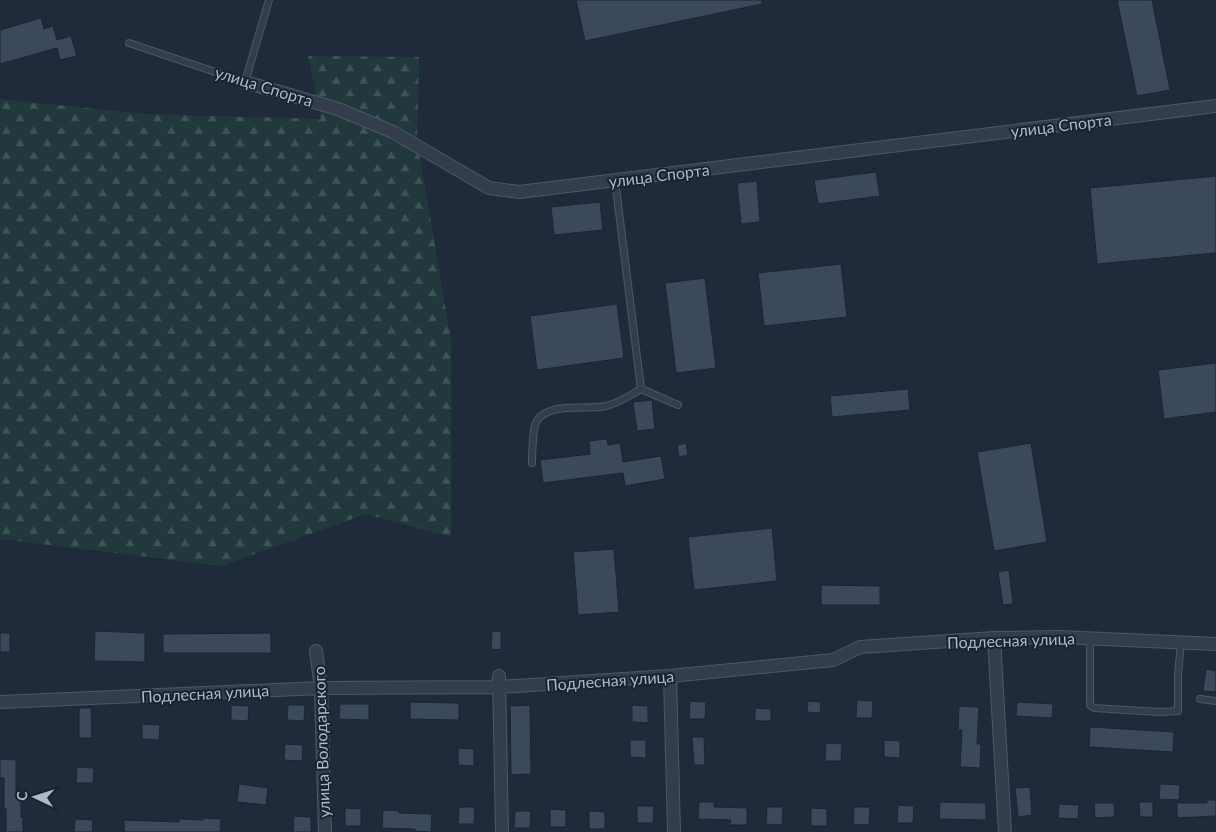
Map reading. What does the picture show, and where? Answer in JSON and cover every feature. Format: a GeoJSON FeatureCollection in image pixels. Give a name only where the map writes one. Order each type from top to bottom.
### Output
{"type":"FeatureCollection","features":[{"type":"Feature","properties":{"kind":"street","name":"улица Спорта"},"geometry":{"type":"LineString","coordinates":[[245,82],[338,108],[393,132],[489,188],[519,192],[1216,106]]}},
{"type":"Feature","properties":{"kind":"street","name":"Подлесная улица"},"geometry":{"type":"LineString","coordinates":[[0,702],[321,688],[670,676],[833,660],[860,647],[994,638],[1059,637],[1216,644]]}},
{"type":"Feature","properties":{"kind":"street"},"geometry":{"type":"LineString","coordinates":[[994,638],[1005,832]]}},
{"type":"Feature","properties":{"kind":"street","name":"улица Володарского"},"geometry":{"type":"LineString","coordinates":[[316,651],[321,688],[325,832]]}},
{"type":"Feature","properties":{"kind":"street"},"geometry":{"type":"LineString","coordinates":[[670,676],[674,832]]}},
{"type":"Feature","properties":{"kind":"street"},"geometry":{"type":"LineString","coordinates":[[499,682],[502,832]]}},
{"type":"Feature","properties":{"kind":"lane"},"geometry":{"type":"LineString","coordinates":[[245,82],[270,0]]}},
{"type":"Feature","properties":{"kind":"lane","name":"улица Спорта"},"geometry":{"type":"LineString","coordinates":[[129,43],[245,82]]}},
{"type":"Feature","properties":{"kind":"lane"},"geometry":{"type":"LineString","coordinates":[[615,180],[641,389]]}},
{"type":"Feature","properties":{"kind":"lane"},"geometry":{"type":"LineString","coordinates":[[641,389],[678,405]]}},
{"type":"Feature","properties":{"kind":"lane"},"geometry":{"type":"LineString","coordinates":[[532,463],[535,425],[541,416],[552,410],[604,407],[619,402],[641,389]]}},
{"type":"Feature","properties":{"kind":"lane"},"geometry":{"type":"LineString","coordinates":[[1090,638],[1090,705],[1094,708],[1160,712],[1178,711],[1178,675],[1181,642]]}},
{"type":"Feature","properties":{"kind":"lane"},"geometry":{"type":"LineString","coordinates":[[1200,699],[1216,701]]}},
{"type":"Feature","properties":{"kind":"green space"},"geometry":{"type":"Polygon","coordinates":[[[308,56],[419,57],[417,140],[451,340],[451,537],[366,514],[221,566],[0,539],[0,99],[145,114],[321,119],[308,56]]]}},
{"type":"Feature","properties":{"kind":"building"},"geometry":{"type":"Polygon","coordinates":[[[576,0],[762,0],[762,4],[585,41],[576,0]]]}},
{"type":"Feature","properties":{"kind":"building"},"geometry":{"type":"Polygon","coordinates":[[[1117,0],[1152,0],[1170,90],[1137,96],[1117,0]]]}},
{"type":"Feature","properties":{"kind":"building"},"geometry":{"type":"Polygon","coordinates":[[[41,18],[44,29],[53,26],[57,40],[71,36],[77,56],[60,60],[57,48],[0,64],[0,30],[41,18]]]}},
{"type":"Feature","properties":{"kind":"building"},"geometry":{"type":"Polygon","coordinates":[[[876,172],[880,196],[818,204],[814,180],[876,172]]]}},
{"type":"Feature","properties":{"kind":"building"},"geometry":{"type":"Polygon","coordinates":[[[1216,176],[1216,253],[1097,264],[1090,188],[1216,176]]]}},
{"type":"Feature","properties":{"kind":"building"},"geometry":{"type":"Polygon","coordinates":[[[757,181],[760,222],[741,224],[737,183],[757,181]]]}},
{"type":"Feature","properties":{"kind":"building"},"geometry":{"type":"Polygon","coordinates":[[[600,202],[603,230],[554,235],[551,207],[600,202]]]}},
{"type":"Feature","properties":{"kind":"building"},"geometry":{"type":"Polygon","coordinates":[[[841,264],[847,317],[764,326],[758,273],[841,264]]]}},
{"type":"Feature","properties":{"kind":"building"},"geometry":{"type":"Polygon","coordinates":[[[705,278],[716,368],[676,373],[665,283],[705,278]]]}},
{"type":"Feature","properties":{"kind":"building"},"geometry":{"type":"Polygon","coordinates":[[[617,304],[624,358],[537,370],[530,316],[617,304]]]}},
{"type":"Feature","properties":{"kind":"building"},"geometry":{"type":"Polygon","coordinates":[[[1216,363],[1216,412],[1164,419],[1158,370],[1216,363]]]}},
{"type":"Feature","properties":{"kind":"building"},"geometry":{"type":"Polygon","coordinates":[[[908,389],[910,410],[832,417],[830,396],[908,389]]]}},
{"type":"Feature","properties":{"kind":"building"},"geometry":{"type":"Polygon","coordinates":[[[652,400],[655,429],[637,431],[633,402],[652,400]]]}},
{"type":"Feature","properties":{"kind":"building"},"geometry":{"type":"Polygon","coordinates":[[[607,439],[608,445],[620,443],[623,462],[661,456],[665,479],[625,486],[623,473],[543,483],[540,460],[590,454],[589,441],[607,439]]]}},
{"type":"Feature","properties":{"kind":"building"},"geometry":{"type":"Polygon","coordinates":[[[686,443],[688,455],[679,457],[677,445],[686,443]]]}},
{"type":"Feature","properties":{"kind":"building"},"geometry":{"type":"Polygon","coordinates":[[[1031,443],[1047,542],[994,551],[977,452],[1031,443]]]}},
{"type":"Feature","properties":{"kind":"building"},"geometry":{"type":"Polygon","coordinates":[[[772,528],[777,581],[694,590],[688,537],[772,528]]]}},
{"type":"Feature","properties":{"kind":"building"},"geometry":{"type":"Polygon","coordinates":[[[614,549],[619,612],[578,615],[573,552],[614,549]]]}},
{"type":"Feature","properties":{"kind":"building"},"geometry":{"type":"Polygon","coordinates":[[[1009,570],[1013,604],[1003,605],[998,572],[1009,570]]]}},
{"type":"Feature","properties":{"kind":"building"},"geometry":{"type":"Polygon","coordinates":[[[821,585],[880,586],[880,605],[821,605],[821,585]]]}},
{"type":"Feature","properties":{"kind":"building"},"geometry":{"type":"Polygon","coordinates":[[[95,631],[145,633],[145,662],[94,661],[95,631]]]}},
{"type":"Feature","properties":{"kind":"building"},"geometry":{"type":"Polygon","coordinates":[[[492,631],[501,631],[501,650],[491,649],[492,631]]]}},
{"type":"Feature","properties":{"kind":"building"},"geometry":{"type":"Polygon","coordinates":[[[0,633],[10,633],[10,652],[0,652],[0,633]]]}},
{"type":"Feature","properties":{"kind":"building"},"geometry":{"type":"Polygon","coordinates":[[[271,633],[271,653],[163,653],[163,634],[271,633]]]}},
{"type":"Feature","properties":{"kind":"building"},"geometry":{"type":"Polygon","coordinates":[[[1206,669],[1216,671],[1216,692],[1203,691],[1206,669]]]}},
{"type":"Feature","properties":{"kind":"building"},"geometry":{"type":"Polygon","coordinates":[[[857,700],[873,701],[872,718],[856,718],[857,700]]]}},
{"type":"Feature","properties":{"kind":"building"},"geometry":{"type":"Polygon","coordinates":[[[690,701],[706,702],[705,719],[689,719],[690,701]]]}},
{"type":"Feature","properties":{"kind":"building"},"geometry":{"type":"Polygon","coordinates":[[[808,701],[821,702],[820,713],[807,712],[808,701]]]}},
{"type":"Feature","properties":{"kind":"building"},"geometry":{"type":"Polygon","coordinates":[[[410,702],[459,703],[459,720],[410,719],[410,702]]]}},
{"type":"Feature","properties":{"kind":"building"},"geometry":{"type":"Polygon","coordinates":[[[1017,702],[1053,704],[1052,718],[1016,716],[1017,702]]]}},
{"type":"Feature","properties":{"kind":"building"},"geometry":{"type":"Polygon","coordinates":[[[340,704],[369,704],[369,720],[339,719],[340,704]]]}},
{"type":"Feature","properties":{"kind":"building"},"geometry":{"type":"Polygon","coordinates":[[[231,705],[249,706],[248,721],[231,720],[231,705]]]}},
{"type":"Feature","properties":{"kind":"building"},"geometry":{"type":"Polygon","coordinates":[[[288,705],[305,705],[304,721],[287,720],[288,705]]]}},
{"type":"Feature","properties":{"kind":"building"},"geometry":{"type":"Polygon","coordinates":[[[530,705],[531,774],[511,775],[510,706],[530,705]]]}},
{"type":"Feature","properties":{"kind":"building"},"geometry":{"type":"Polygon","coordinates":[[[632,705],[648,706],[648,723],[632,722],[632,705]]]}},
{"type":"Feature","properties":{"kind":"building"},"geometry":{"type":"Polygon","coordinates":[[[959,706],[979,707],[977,744],[981,744],[980,768],[960,767],[962,730],[958,730],[959,706]]]}},
{"type":"Feature","properties":{"kind":"building"},"geometry":{"type":"Polygon","coordinates":[[[79,708],[91,708],[92,738],[79,738],[79,708]]]}},
{"type":"Feature","properties":{"kind":"building"},"geometry":{"type":"Polygon","coordinates":[[[755,708],[771,709],[771,721],[755,721],[755,708]]]}},
{"type":"Feature","properties":{"kind":"building"},"geometry":{"type":"Polygon","coordinates":[[[142,724],[160,725],[159,740],[142,739],[142,724]]]}},
{"type":"Feature","properties":{"kind":"building"},"geometry":{"type":"Polygon","coordinates":[[[1090,727],[1174,732],[1173,752],[1089,747],[1090,727]]]}},
{"type":"Feature","properties":{"kind":"building"},"geometry":{"type":"Polygon","coordinates":[[[692,737],[704,737],[705,765],[694,765],[692,737]]]}},
{"type":"Feature","properties":{"kind":"building"},"geometry":{"type":"Polygon","coordinates":[[[630,740],[646,740],[646,758],[630,757],[630,740]]]}},
{"type":"Feature","properties":{"kind":"building"},"geometry":{"type":"Polygon","coordinates":[[[884,740],[900,741],[900,758],[884,757],[884,740]]]}},
{"type":"Feature","properties":{"kind":"building"},"geometry":{"type":"Polygon","coordinates":[[[826,743],[842,744],[841,761],[825,761],[826,743]]]}},
{"type":"Feature","properties":{"kind":"building"},"geometry":{"type":"Polygon","coordinates":[[[285,744],[303,745],[302,761],[284,760],[285,744]]]}},
{"type":"Feature","properties":{"kind":"building"},"geometry":{"type":"Polygon","coordinates":[[[458,748],[474,749],[474,766],[458,765],[458,748]]]}},
{"type":"Feature","properties":{"kind":"building"},"geometry":{"type":"Polygon","coordinates":[[[0,759],[16,760],[16,791],[21,791],[23,832],[6,832],[4,778],[0,778],[0,759]]]}},
{"type":"Feature","properties":{"kind":"building"},"geometry":{"type":"Polygon","coordinates":[[[77,767],[94,768],[93,783],[76,783],[77,767]]]}},
{"type":"Feature","properties":{"kind":"building"},"geometry":{"type":"Polygon","coordinates":[[[239,784],[268,788],[266,805],[237,802],[239,784]]]}},
{"type":"Feature","properties":{"kind":"building"},"geometry":{"type":"Polygon","coordinates":[[[1160,784],[1180,785],[1179,800],[1159,799],[1160,784]]]}},
{"type":"Feature","properties":{"kind":"building"},"geometry":{"type":"Polygon","coordinates":[[[1030,787],[1032,815],[1018,817],[1015,788],[1030,787]]]}},
{"type":"Feature","properties":{"kind":"building"},"geometry":{"type":"Polygon","coordinates":[[[1207,800],[1216,800],[1216,816],[1177,818],[1177,803],[1207,803],[1207,800]]]}},
{"type":"Feature","properties":{"kind":"building"},"geometry":{"type":"Polygon","coordinates":[[[699,802],[714,802],[714,807],[747,808],[747,825],[730,825],[731,820],[698,819],[699,802]]]}},
{"type":"Feature","properties":{"kind":"building"},"geometry":{"type":"Polygon","coordinates":[[[940,802],[986,803],[986,820],[939,819],[940,802]]]}},
{"type":"Feature","properties":{"kind":"building"},"geometry":{"type":"Polygon","coordinates":[[[1139,802],[1153,802],[1153,817],[1140,817],[1139,802]]]}},
{"type":"Feature","properties":{"kind":"building"},"geometry":{"type":"Polygon","coordinates":[[[1094,803],[1114,803],[1115,817],[1095,818],[1094,803]]]}},
{"type":"Feature","properties":{"kind":"building"},"geometry":{"type":"Polygon","coordinates":[[[1059,804],[1079,805],[1078,819],[1058,818],[1059,804]]]}},
{"type":"Feature","properties":{"kind":"building"},"geometry":{"type":"Polygon","coordinates":[[[898,805],[914,806],[913,823],[897,823],[898,805]]]}},
{"type":"Feature","properties":{"kind":"building"},"geometry":{"type":"Polygon","coordinates":[[[637,806],[654,806],[653,823],[637,823],[637,806]]]}},
{"type":"Feature","properties":{"kind":"building"},"geometry":{"type":"Polygon","coordinates":[[[459,807],[475,807],[474,824],[458,824],[459,807]]]}},
{"type":"Feature","properties":{"kind":"building"},"geometry":{"type":"Polygon","coordinates":[[[767,807],[783,807],[782,825],[766,824],[767,807]]]}},
{"type":"Feature","properties":{"kind":"building"},"geometry":{"type":"Polygon","coordinates":[[[854,807],[870,807],[869,825],[853,824],[854,807]]]}},
{"type":"Feature","properties":{"kind":"building"},"geometry":{"type":"Polygon","coordinates":[[[345,808],[361,809],[361,826],[345,826],[345,808]]]}},
{"type":"Feature","properties":{"kind":"building"},"geometry":{"type":"Polygon","coordinates":[[[811,808],[827,809],[827,826],[811,826],[811,808]]]}},
{"type":"Feature","properties":{"kind":"building"},"geometry":{"type":"Polygon","coordinates":[[[550,809],[566,810],[566,827],[550,827],[550,809]]]}},
{"type":"Feature","properties":{"kind":"building"},"geometry":{"type":"Polygon","coordinates":[[[383,810],[399,811],[399,813],[432,814],[431,832],[415,831],[415,829],[382,828],[383,810]]]}},
{"type":"Feature","properties":{"kind":"building"},"geometry":{"type":"Polygon","coordinates":[[[515,811],[531,811],[530,828],[514,828],[515,811]]]}},
{"type":"Feature","properties":{"kind":"building"},"geometry":{"type":"Polygon","coordinates":[[[589,811],[605,812],[605,829],[589,829],[589,811]]]}},
{"type":"Feature","properties":{"kind":"building"},"geometry":{"type":"Polygon","coordinates":[[[294,816],[311,817],[311,832],[293,832],[294,816]]]}},
{"type":"Feature","properties":{"kind":"building"},"geometry":{"type":"Polygon","coordinates":[[[203,818],[221,819],[220,832],[124,832],[124,820],[179,822],[179,819],[203,820],[203,818]]]}},
{"type":"Feature","properties":{"kind":"building"},"geometry":{"type":"Polygon","coordinates":[[[75,819],[93,820],[92,832],[74,832],[75,819]]]}}]}
